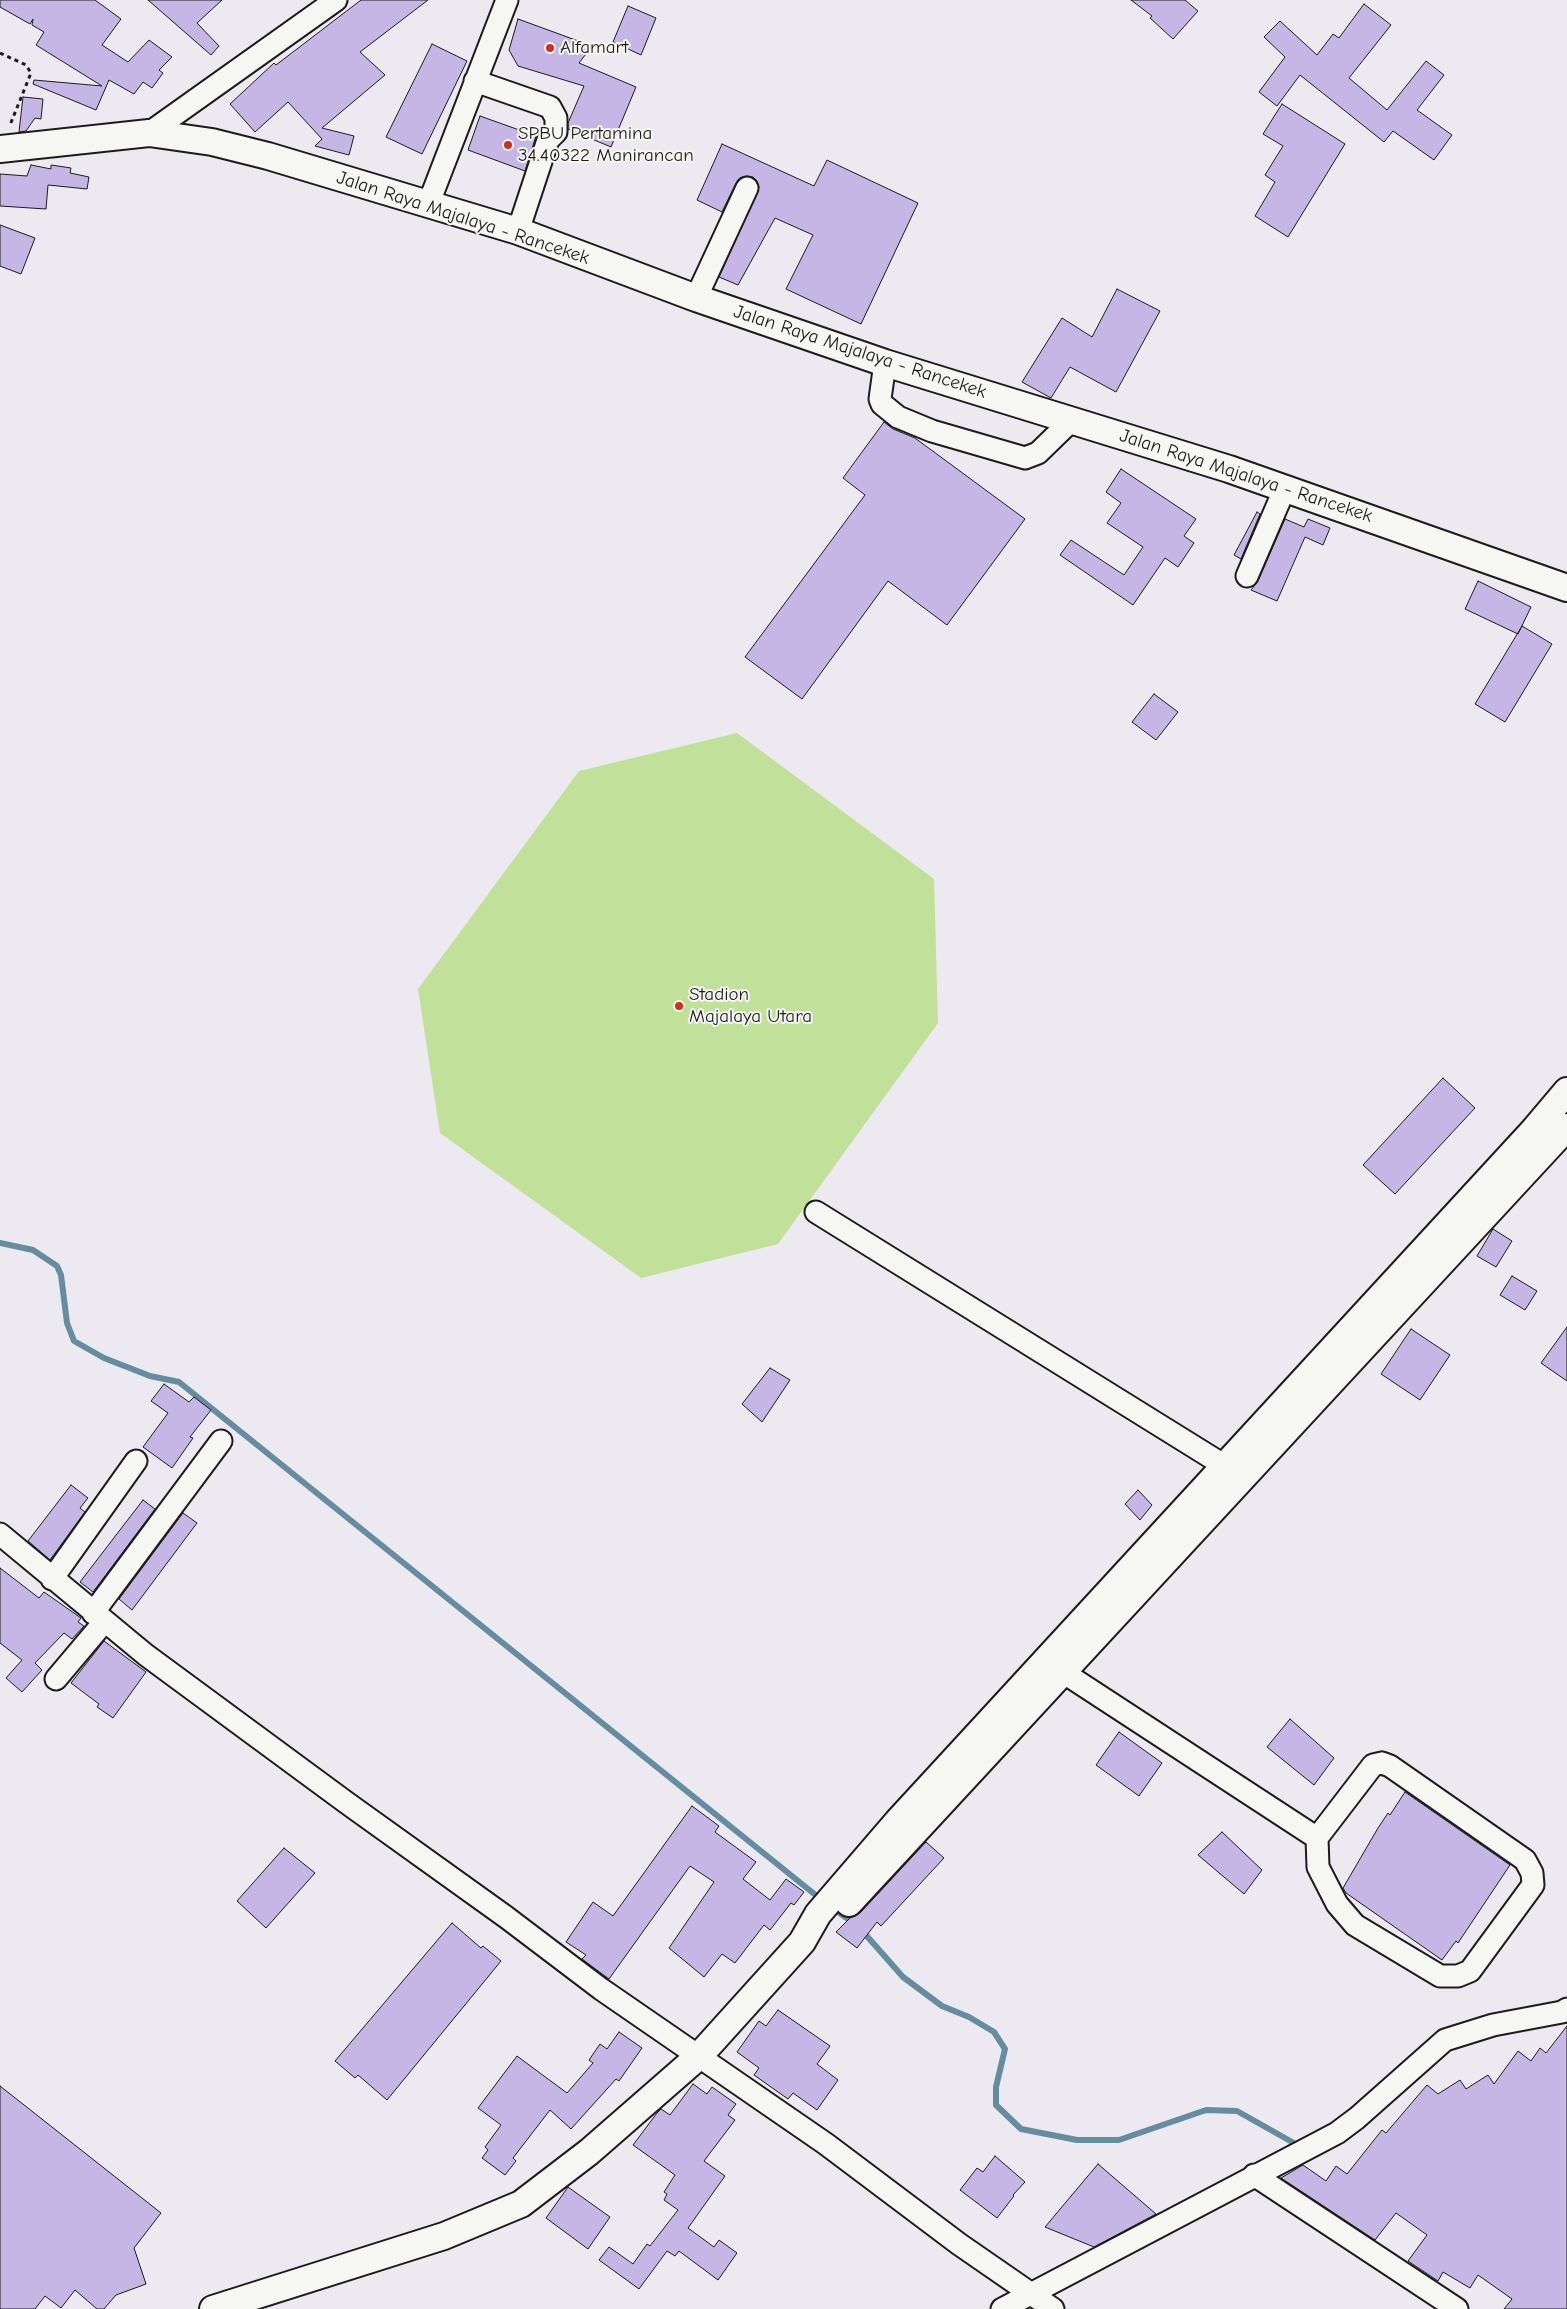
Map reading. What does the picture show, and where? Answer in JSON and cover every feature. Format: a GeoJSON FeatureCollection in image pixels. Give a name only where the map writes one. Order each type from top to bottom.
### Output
{"type":"FeatureCollection","features":[{"type":"Feature","properties":{"kind":"main road","name":"Jalan Raya Majalaya - Rancekek"},"geometry":{"type":"LineString","coordinates":[[3,140],[149,133],[212,142],[518,231],[696,298],[885,363],[1073,419],[1285,488],[1567,588]]}},
{"type":"Feature","properties":{"kind":"main road"},"geometry":{"type":"LineString","coordinates":[[213,2309],[444,2236],[521,2204],[589,2152],[699,2056],[802,1942],[820,1931],[834,1919],[1225,1466],[1534,1130],[1567,1091]]}},
{"type":"Feature","properties":{"kind":"main road"},"geometry":{"type":"LineString","coordinates":[[1054,1666],[1567,1127]]}},
{"type":"Feature","properties":{"kind":"street"},"geometry":{"type":"LineString","coordinates":[[149,133],[336,0]]}},
{"type":"Feature","properties":{"kind":"street"},"geometry":{"type":"LineString","coordinates":[[428,205],[507,0]]}},
{"type":"Feature","properties":{"kind":"street"},"geometry":{"type":"LineString","coordinates":[[475,81],[550,107],[556,118],[556,132],[548,140],[518,231]]}},
{"type":"Feature","properties":{"kind":"street"},"geometry":{"type":"LineString","coordinates":[[696,298],[747,188]]}},
{"type":"Feature","properties":{"kind":"street"},"geometry":{"type":"LineString","coordinates":[[885,363],[880,399],[882,404],[898,417],[932,431],[1025,458],[1038,453],[1073,419]]}},
{"type":"Feature","properties":{"kind":"street"},"geometry":{"type":"LineString","coordinates":[[1247,576],[1285,488]]}},
{"type":"Feature","properties":{"kind":"street"},"geometry":{"type":"LineString","coordinates":[[816,1212],[1225,1466]]}},
{"type":"Feature","properties":{"kind":"street"},"geometry":{"type":"LineString","coordinates":[[56,1679],[221,1441]]}},
{"type":"Feature","properties":{"kind":"street"},"geometry":{"type":"LineString","coordinates":[[52,1579],[136,1461]]}},
{"type":"Feature","properties":{"kind":"street"},"geometry":{"type":"LineString","coordinates":[[0,1534],[52,1579],[154,1661],[506,1917],[601,1989],[826,2144],[959,2244],[1053,2309]]}},
{"type":"Feature","properties":{"kind":"street"},"geometry":{"type":"LineString","coordinates":[[1054,1666],[1317,1838]]}},
{"type":"Feature","properties":{"kind":"street"},"geometry":{"type":"LineString","coordinates":[[1382,1763],[1390,1766],[1525,1860],[1532,1874],[1533,1885],[1470,1971],[1458,1976],[1440,1976],[1355,1925],[1336,1904],[1318,1867],[1317,1838],[1373,1765],[1382,1763]]}},
{"type":"Feature","properties":{"kind":"street"},"geometry":{"type":"LineString","coordinates":[[1002,2309],[1337,2133],[1357,2118],[1445,2040],[1493,2025],[1562,2012],[1567,2009]]}},
{"type":"Feature","properties":{"kind":"street"},"geometry":{"type":"LineString","coordinates":[[1254,2175],[1457,2309]]}},
{"type":"Feature","properties":{"kind":"path"},"geometry":{"type":"LineString","coordinates":[[0,53],[26,65],[31,73],[3,140]]}},
{"type":"Feature","properties":{"kind":"green space","name":"Stadion Majalaya Utara"},"geometry":{"type":"Polygon","coordinates":[[[737,733],[934,879],[938,1023],[778,1244],[641,1278],[440,1133],[418,989],[579,771],[737,733]]]}},
{"type":"Feature","properties":{"kind":"building"},"geometry":{"type":"Polygon","coordinates":[[[0,0],[95,0],[121,19],[102,45],[128,62],[149,40],[172,57],[159,70],[163,73],[152,88],[143,82],[134,94],[109,80],[96,110],[33,84],[34,80],[102,86],[36,45],[44,32],[32,25],[33,19],[30,24],[0,7],[0,0]]]}},
{"type":"Feature","properties":{"kind":"building"},"geometry":{"type":"Polygon","coordinates":[[[148,0],[222,0],[197,23],[219,46],[211,55],[148,0]]]}},
{"type":"Feature","properties":{"kind":"building"},"geometry":{"type":"Polygon","coordinates":[[[361,0],[428,0],[360,52],[385,75],[322,128],[354,136],[349,155],[315,146],[322,139],[288,102],[255,132],[230,104],[274,63],[276,65],[361,0]]]}},
{"type":"Feature","properties":{"kind":"building"},"geometry":{"type":"Polygon","coordinates":[[[1131,0],[1185,0],[1198,11],[1173,39],[1150,18],[1152,16],[1131,0]]]}},
{"type":"Feature","properties":{"kind":"building"},"geometry":{"type":"Polygon","coordinates":[[[1364,4],[1391,25],[1349,78],[1387,110],[1426,61],[1444,75],[1417,110],[1452,135],[1434,160],[1393,131],[1384,142],[1300,75],[1277,106],[1259,92],[1285,57],[1264,37],[1280,21],[1317,55],[1333,34],[1339,38],[1364,4]]]}},
{"type":"Feature","properties":{"kind":"building"},"geometry":{"type":"Polygon","coordinates":[[[628,6],[656,18],[641,55],[613,42],[628,6]]]}},
{"type":"Feature","properties":{"kind":"building"},"geometry":{"type":"Polygon","coordinates":[[[518,19],[592,46],[579,63],[636,87],[611,147],[568,129],[568,123],[584,86],[518,66],[509,50],[518,19]]]}},
{"type":"Feature","properties":{"kind":"building"},"geometry":{"type":"Polygon","coordinates":[[[432,44],[467,61],[422,154],[386,137],[432,44]]]}},
{"type":"Feature","properties":{"kind":"building"},"geometry":{"type":"Polygon","coordinates":[[[23,97],[43,99],[41,119],[35,118],[26,131],[19,132],[23,97]]]}},
{"type":"Feature","properties":{"kind":"building"},"geometry":{"type":"Polygon","coordinates":[[[1282,104],[1345,144],[1288,237],[1255,216],[1275,182],[1265,175],[1283,146],[1263,134],[1282,104]]]}},
{"type":"Feature","properties":{"kind":"building","name":"SPBU Pertamina 34.40322 Manirancan"},"geometry":{"type":"Polygon","coordinates":[[[480,116],[536,136],[525,171],[468,150],[480,116]]]}},
{"type":"Feature","properties":{"kind":"building"},"geometry":{"type":"Polygon","coordinates":[[[722,144],[814,186],[827,160],[918,203],[861,324],[786,289],[813,235],[775,218],[738,285],[719,277],[759,187],[753,177],[746,176],[740,178],[722,212],[697,200],[722,144]]]}},
{"type":"Feature","properties":{"kind":"building"},"geometry":{"type":"Polygon","coordinates":[[[31,165],[51,169],[51,165],[71,168],[70,173],[89,177],[87,189],[48,185],[46,209],[0,206],[0,174],[27,176],[31,165]]]}},
{"type":"Feature","properties":{"kind":"building"},"geometry":{"type":"Polygon","coordinates":[[[0,225],[35,238],[21,274],[0,266],[0,225]]]}},
{"type":"Feature","properties":{"kind":"building"},"geometry":{"type":"Polygon","coordinates":[[[1117,289],[1160,311],[1116,392],[1070,367],[1051,398],[1022,382],[1062,318],[1092,337],[1117,289]]]}},
{"type":"Feature","properties":{"kind":"building"},"geometry":{"type":"Polygon","coordinates":[[[884,422],[893,429],[915,438],[1025,519],[947,625],[888,581],[802,699],[745,657],[865,495],[843,478],[884,422]]]}},
{"type":"Feature","properties":{"kind":"building"},"geometry":{"type":"Polygon","coordinates":[[[1121,469],[1196,519],[1184,536],[1194,543],[1178,567],[1165,558],[1133,605],[1060,555],[1071,540],[1124,575],[1143,547],[1107,523],[1121,503],[1106,492],[1121,469]]]}},
{"type":"Feature","properties":{"kind":"building"},"geometry":{"type":"Polygon","coordinates":[[[1257,512],[1260,514],[1241,559],[1234,555],[1257,512]]]}},
{"type":"Feature","properties":{"kind":"building"},"geometry":{"type":"Polygon","coordinates":[[[1285,519],[1304,527],[1308,519],[1330,528],[1323,545],[1305,537],[1277,601],[1251,590],[1258,581],[1285,519]]]}},
{"type":"Feature","properties":{"kind":"building"},"geometry":{"type":"Polygon","coordinates":[[[1478,581],[1531,607],[1518,634],[1465,609],[1478,581]]]}},
{"type":"Feature","properties":{"kind":"building"},"geometry":{"type":"Polygon","coordinates":[[[1522,626],[1552,644],[1505,722],[1475,704],[1522,626]]]}},
{"type":"Feature","properties":{"kind":"building"},"geometry":{"type":"Polygon","coordinates":[[[1154,694],[1178,712],[1156,740],[1132,722],[1154,694]]]}},
{"type":"Feature","properties":{"kind":"building"},"geometry":{"type":"Polygon","coordinates":[[[1443,1078],[1475,1108],[1395,1194],[1363,1165],[1443,1078]]]}},
{"type":"Feature","properties":{"kind":"building"},"geometry":{"type":"Polygon","coordinates":[[[1493,1229],[1512,1241],[1496,1267],[1477,1256],[1493,1229]]]}},
{"type":"Feature","properties":{"kind":"building"},"geometry":{"type":"Polygon","coordinates":[[[1512,1276],[1537,1291],[1525,1310],[1500,1295],[1512,1276]]]}},
{"type":"Feature","properties":{"kind":"building"},"geometry":{"type":"Polygon","coordinates":[[[1567,1327],[1567,1381],[1541,1363],[1567,1327]]]}},
{"type":"Feature","properties":{"kind":"building"},"geometry":{"type":"Polygon","coordinates":[[[1411,1329],[1450,1355],[1420,1400],[1381,1374],[1411,1329]]]}},
{"type":"Feature","properties":{"kind":"building"},"geometry":{"type":"Polygon","coordinates":[[[770,1368],[790,1380],[762,1422],[742,1404],[770,1368]]]}},
{"type":"Feature","properties":{"kind":"building"},"geometry":{"type":"Polygon","coordinates":[[[164,1384],[189,1402],[194,1397],[211,1410],[190,1437],[193,1438],[172,1468],[143,1447],[168,1413],[151,1401],[164,1384]]]}},
{"type":"Feature","properties":{"kind":"building"},"geometry":{"type":"Polygon","coordinates":[[[71,1485],[88,1498],[80,1508],[85,1512],[50,1560],[28,1541],[71,1485]]]}},
{"type":"Feature","properties":{"kind":"building"},"geometry":{"type":"Polygon","coordinates":[[[1138,1490],[1152,1505],[1140,1520],[1125,1504],[1138,1490]]]}},
{"type":"Feature","properties":{"kind":"building"},"geometry":{"type":"Polygon","coordinates":[[[143,1500],[155,1509],[93,1592],[80,1582],[143,1500]]]}},
{"type":"Feature","properties":{"kind":"building"},"geometry":{"type":"Polygon","coordinates":[[[183,1513],[197,1523],[132,1610],[119,1599],[183,1513]]]}},
{"type":"Feature","properties":{"kind":"building"},"geometry":{"type":"Polygon","coordinates":[[[0,1568],[39,1598],[44,1592],[81,1618],[78,1622],[84,1626],[72,1639],[64,1633],[35,1663],[42,1670],[22,1692],[6,1678],[22,1660],[0,1643],[0,1568]]]}},
{"type":"Feature","properties":{"kind":"building"},"geometry":{"type":"Polygon","coordinates":[[[104,1641],[146,1672],[113,1718],[97,1707],[99,1704],[71,1683],[104,1641]]]}},
{"type":"Feature","properties":{"kind":"building"},"geometry":{"type":"Polygon","coordinates":[[[1290,1719],[1334,1758],[1314,1785],[1267,1747],[1290,1719]]]}},
{"type":"Feature","properties":{"kind":"building"},"geometry":{"type":"Polygon","coordinates":[[[1119,1732],[1162,1763],[1139,1796],[1096,1765],[1119,1732]]]}},
{"type":"Feature","properties":{"kind":"building"},"geometry":{"type":"Polygon","coordinates":[[[1405,1792],[1510,1865],[1458,1943],[1456,1941],[1442,1960],[1346,1893],[1343,1888],[1378,1828],[1388,1813],[1390,1815],[1405,1792]]]}},
{"type":"Feature","properties":{"kind":"building"},"geometry":{"type":"Polygon","coordinates":[[[692,1806],[719,1826],[715,1832],[756,1862],[743,1879],[770,1900],[786,1879],[804,1892],[794,1905],[791,1903],[770,1930],[764,1925],[735,1963],[722,1954],[704,1977],[669,1948],[714,1882],[690,1866],[609,1979],[582,1959],[586,1955],[566,1942],[593,1902],[613,1916],[692,1806]]]}},
{"type":"Feature","properties":{"kind":"building"},"geometry":{"type":"Polygon","coordinates":[[[1222,1832],[1262,1870],[1244,1894],[1198,1855],[1222,1832]]]}},
{"type":"Feature","properties":{"kind":"building"},"geometry":{"type":"Polygon","coordinates":[[[926,1842],[944,1858],[881,1926],[877,1922],[857,1948],[836,1932],[850,1918],[860,1913],[926,1842]]]}},
{"type":"Feature","properties":{"kind":"building"},"geometry":{"type":"Polygon","coordinates":[[[284,1848],[315,1873],[266,1928],[237,1901],[284,1848]]]}},
{"type":"Feature","properties":{"kind":"building"},"geometry":{"type":"Polygon","coordinates":[[[452,1923],[481,1948],[483,1946],[501,1961],[387,2100],[358,2075],[355,2078],[335,2061],[452,1923]]]}},
{"type":"Feature","properties":{"kind":"building"},"geometry":{"type":"Polygon","coordinates":[[[778,2010],[830,2046],[817,2064],[838,2080],[817,2110],[793,2093],[788,2099],[754,2075],[759,2068],[737,2052],[759,2021],[766,2026],[778,2010]]]}},
{"type":"Feature","properties":{"kind":"building"},"geometry":{"type":"Polygon","coordinates":[[[1567,2026],[1567,2309],[1504,2309],[1512,2299],[1478,2275],[1470,2288],[1443,2272],[1438,2281],[1408,2261],[1427,2235],[1396,2213],[1375,2240],[1281,2178],[1303,2165],[1326,2181],[1336,2166],[1347,2174],[1382,2130],[1386,2133],[1427,2085],[1438,2094],[1460,2080],[1466,2089],[1488,2075],[1494,2084],[1518,2051],[1531,2061],[1540,2048],[1546,2053],[1567,2026]]]}},
{"type":"Feature","properties":{"kind":"building"},"geometry":{"type":"Polygon","coordinates":[[[619,2032],[642,2048],[619,2081],[616,2079],[571,2129],[550,2110],[513,2158],[516,2161],[505,2175],[482,2158],[488,2150],[485,2147],[501,2125],[478,2108],[517,2056],[567,2093],[593,2063],[589,2060],[600,2044],[607,2049],[619,2032]]]}},
{"type":"Feature","properties":{"kind":"building"},"geometry":{"type":"Polygon","coordinates":[[[693,2084],[707,2094],[712,2087],[736,2104],[728,2115],[735,2120],[704,2161],[725,2176],[688,2228],[714,2247],[719,2240],[737,2253],[718,2280],[679,2251],[675,2256],[667,2251],[639,2289],[599,2260],[609,2247],[633,2264],[647,2244],[650,2246],[678,2210],[664,2200],[667,2194],[664,2192],[675,2175],[633,2145],[661,2109],[670,2115],[693,2084]]]}},
{"type":"Feature","properties":{"kind":"building"},"geometry":{"type":"Polygon","coordinates":[[[0,2086],[161,2213],[134,2248],[146,2284],[116,2295],[104,2309],[97,2309],[75,2290],[61,2308],[45,2296],[35,2309],[0,2309],[0,2086]]]}},
{"type":"Feature","properties":{"kind":"building"},"geometry":{"type":"Polygon","coordinates":[[[995,2156],[1025,2182],[997,2218],[960,2190],[977,2168],[983,2172],[995,2156]]]}},
{"type":"Feature","properties":{"kind":"building"},"geometry":{"type":"Polygon","coordinates":[[[1098,2164],[1156,2214],[1094,2247],[1045,2227],[1098,2164]]]}},
{"type":"Feature","properties":{"kind":"building"},"geometry":{"type":"Polygon","coordinates":[[[568,2187],[610,2217],[588,2249],[546,2218],[568,2187]]]}},
{"type":"Feature","properties":{"kind":"waterway"},"geometry":{"type":"LineString","coordinates":[[0,1243],[33,1250],[57,1266],[61,1275],[67,1323],[74,1341],[104,1358],[150,1376],[179,1382],[823,1901]]}},
{"type":"Feature","properties":{"kind":"waterway"},"geometry":{"type":"LineString","coordinates":[[831,1907],[858,1926],[903,1977],[942,2006],[969,2017],[994,2032],[1005,2049],[996,2087],[996,2105],[1021,2129],[1077,2140],[1119,2140],[1206,2110],[1237,2111],[1301,2147]]}},
{"type":"Feature","properties":{"kind":"place","name":"Alfamart"},"geometry":{"type":"Point","coordinates":[550,48]}},
{"type":"Feature","properties":{"kind":"place","name":"SPBU Pertamina 34.40322 Manirancan"},"geometry":{"type":"Point","coordinates":[508,145]}},
{"type":"Feature","properties":{"kind":"place","name":"Stadion Majalaya Utara"},"geometry":{"type":"Point","coordinates":[679,1006]}}]}
